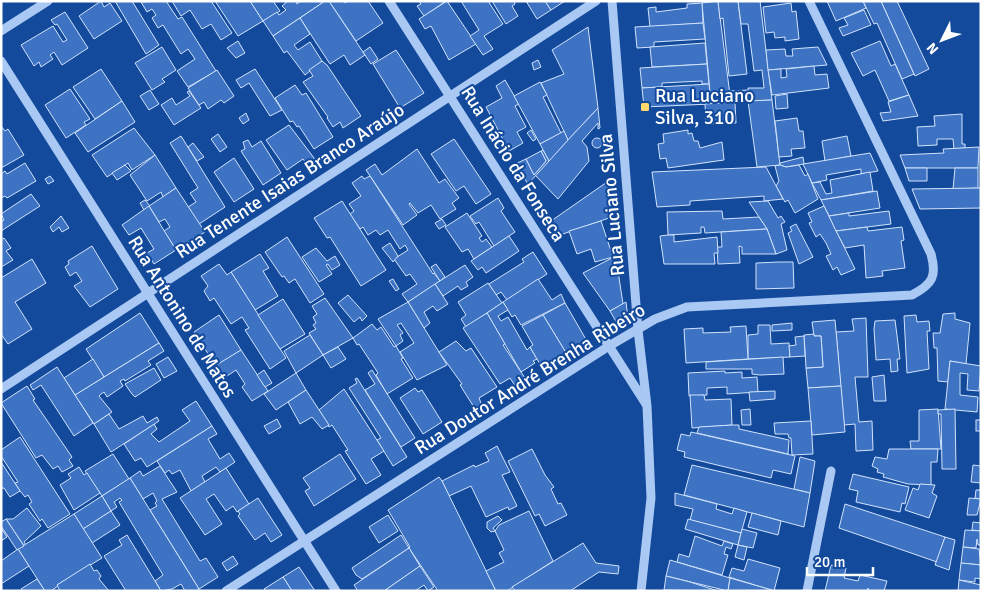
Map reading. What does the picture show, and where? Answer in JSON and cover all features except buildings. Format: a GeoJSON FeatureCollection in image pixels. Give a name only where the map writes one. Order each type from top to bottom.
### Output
{"type":"FeatureCollection","features":[{"type":"Feature","properties":{"kind":"street"},"geometry":{"type":"LineString","coordinates":[[1,30],[48,1]]}},
{"type":"Feature","properties":{"kind":"street","name":"Rua Inácio da Fonseca"},"geometry":{"type":"LineString","coordinates":[[388,1],[450,95],[609,346]]}},
{"type":"Feature","properties":{"kind":"street","name":"Rua Tenente Isaias Branco Araújo"},"geometry":{"type":"LineString","coordinates":[[1,389],[596,1]]}},
{"type":"Feature","properties":{"kind":"street","name":"Rua Luciano Silva"},"geometry":{"type":"LineString","coordinates":[[612,1],[638,330],[647,406],[651,498],[641,591]]}},
{"type":"Feature","properties":{"kind":"street","name":"Rua Doutor André Brenha Ribeiro"},"geometry":{"type":"LineString","coordinates":[[226,591],[609,346],[655,320],[687,307],[912,295],[928,285],[935,270],[931,254],[809,1]]}},
{"type":"Feature","properties":{"kind":"street","name":"Rua Antonino de Matos"},"geometry":{"type":"LineString","coordinates":[[1,61],[336,591]]}},
{"type":"Feature","properties":{"kind":"street","name":"Rua Luciano Silva"},"geometry":{"type":"LineString","coordinates":[[609,346],[647,406]]}},
{"type":"Feature","properties":{"kind":"street"},"geometry":{"type":"LineString","coordinates":[[807,591],[831,471]]}},
{"type":"Feature","properties":{"kind":"place","name":"Rua Luciano Silva, 310"},"geometry":{"type":"Point","coordinates":[645,107]}}]}
